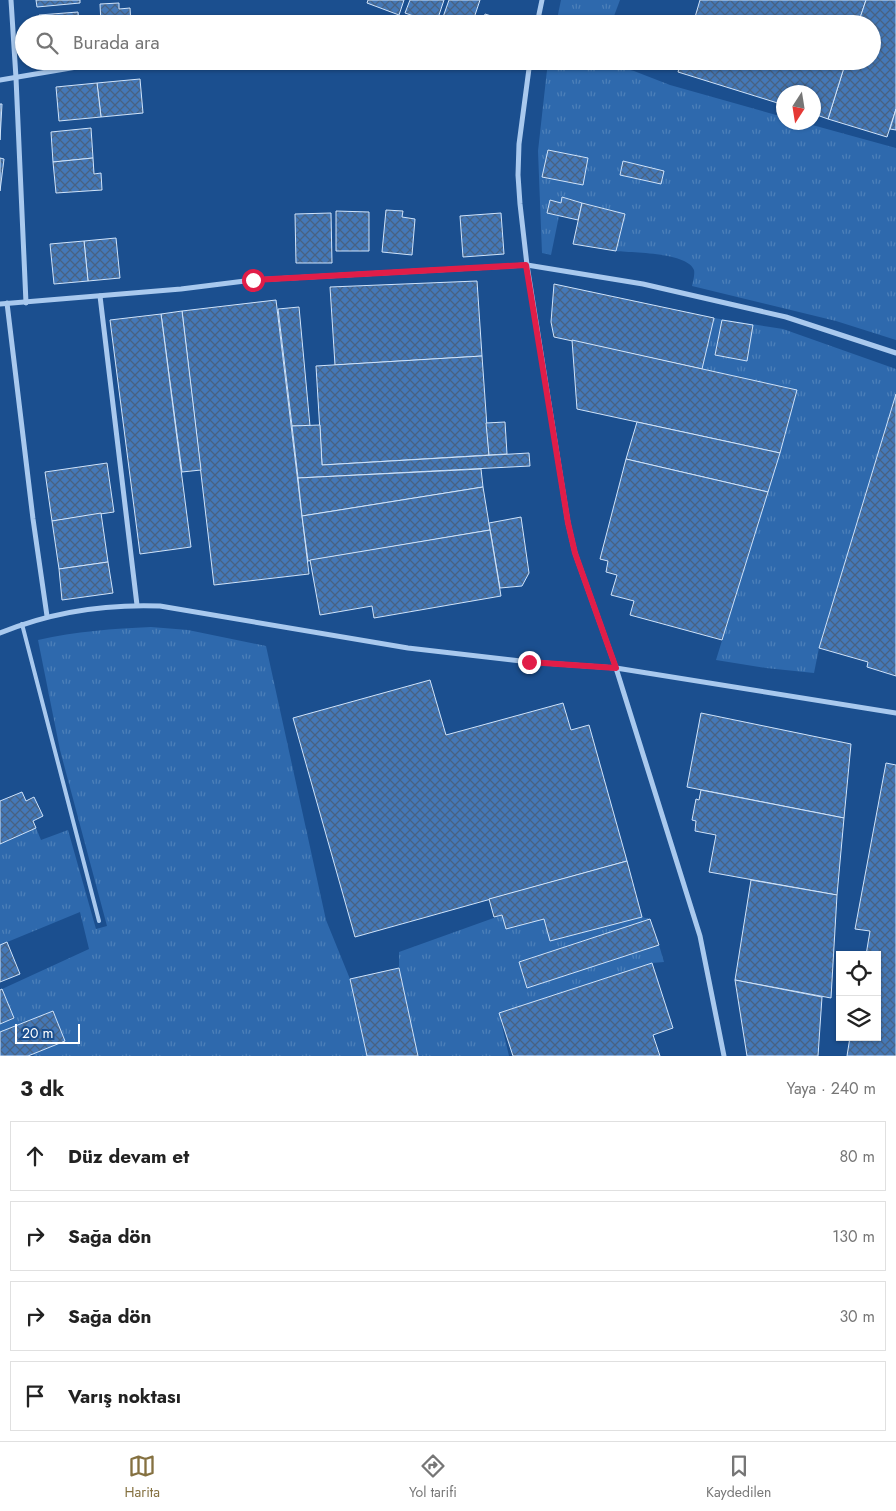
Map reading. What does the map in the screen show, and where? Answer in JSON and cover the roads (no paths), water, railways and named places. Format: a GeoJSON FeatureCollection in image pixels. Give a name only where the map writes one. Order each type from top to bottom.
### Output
{"type":"FeatureCollection","features":[{"type":"Feature","properties":{"kind":"street"},"geometry":{"type":"LineString","coordinates":[[11,0],[15,62]]}},
{"type":"Feature","properties":{"kind":"street"},"geometry":{"type":"LineString","coordinates":[[539,15],[542,0]]}},
{"type":"Feature","properties":{"kind":"street"},"geometry":{"type":"LineString","coordinates":[[15,70],[26,303]]}},
{"type":"Feature","properties":{"kind":"street"},"geometry":{"type":"LineString","coordinates":[[0,80],[61,70]]}},
{"type":"Feature","properties":{"kind":"street"},"geometry":{"type":"LineString","coordinates":[[528,70],[523,102],[518,167],[526,265],[568,523],[577,561],[616,668],[700,936],[724,1056]]}},
{"type":"Feature","properties":{"kind":"street"},"geometry":{"type":"LineString","coordinates":[[0,304],[253,280],[526,265],[643,284],[786,317],[896,352]]}},
{"type":"Feature","properties":{"kind":"street"},"geometry":{"type":"LineString","coordinates":[[100,296],[137,605]]}},
{"type":"Feature","properties":{"kind":"street"},"geometry":{"type":"LineString","coordinates":[[7,303],[47,616]]}},
{"type":"Feature","properties":{"kind":"street"},"geometry":{"type":"LineString","coordinates":[[0,633],[47,616],[96,608],[137,605],[160,606],[408,648],[529,662],[616,668],[896,713]]}},
{"type":"Feature","properties":{"kind":"lane"},"geometry":{"type":"LineString","coordinates":[[22,624],[99,922]]}}]}
